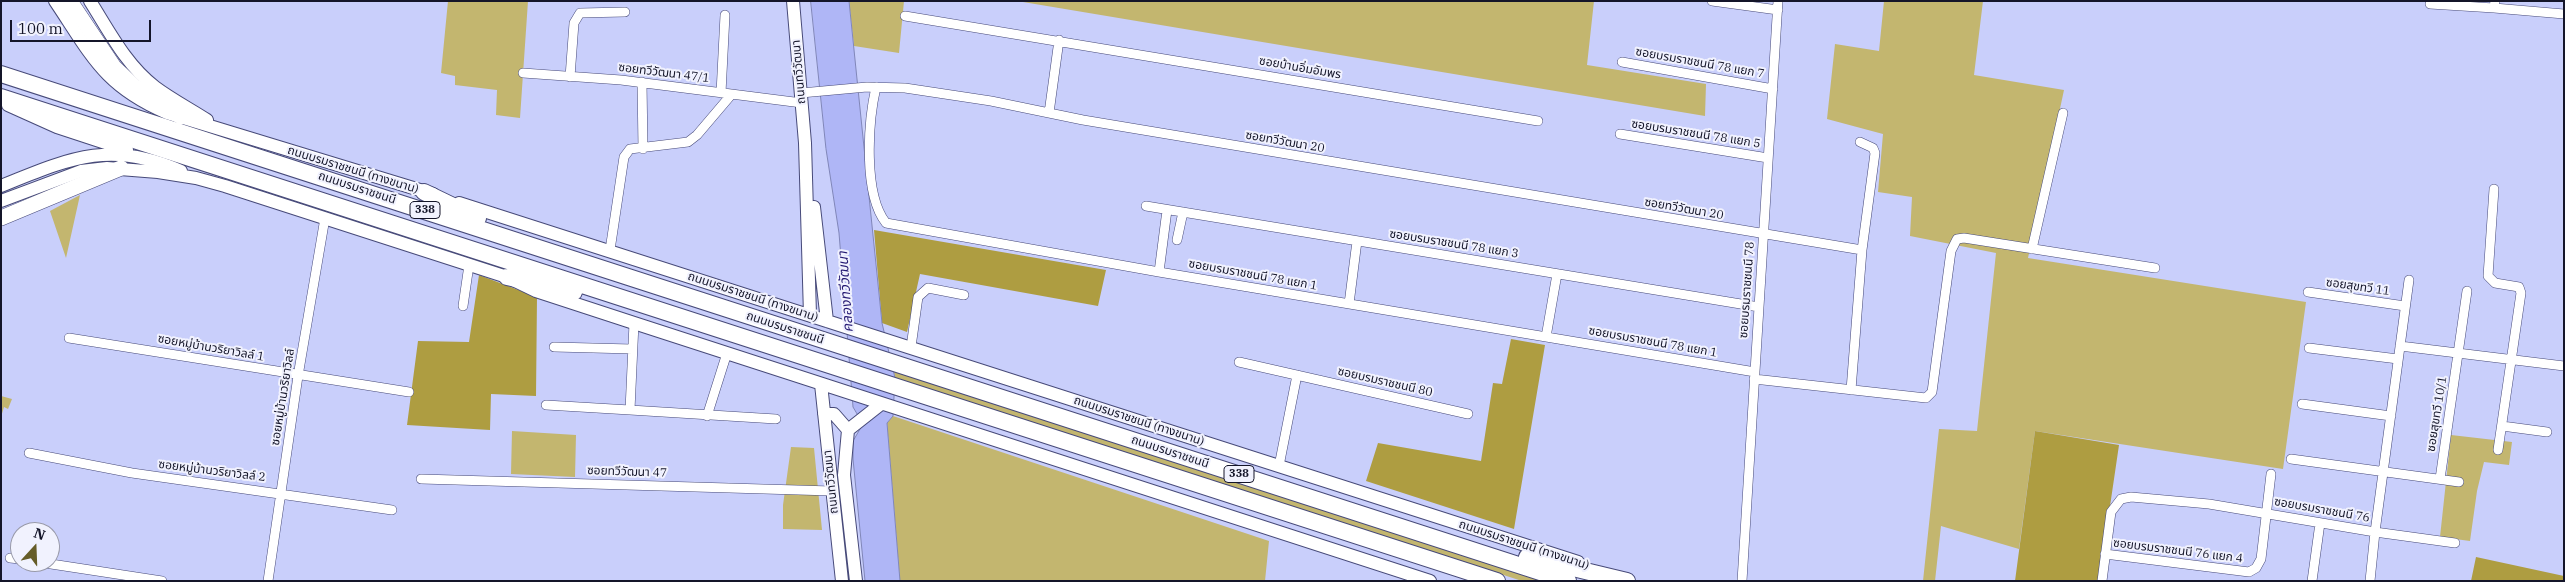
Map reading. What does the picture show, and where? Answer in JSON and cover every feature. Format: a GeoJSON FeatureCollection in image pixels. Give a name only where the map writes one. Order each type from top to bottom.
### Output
{"type":"FeatureCollection","features":[{"type":"Feature","properties":{"kind":"highway","name":"ถนนบรมราชชนนี"},"geometry":{"type":"LineString","coordinates":[[1,74],[1568,581]]}},
{"type":"Feature","properties":{"kind":"highway","name":"ถนนบรมราชชนนี"},"geometry":{"type":"LineString","coordinates":[[1,96],[1497,581]]}},
{"type":"Feature","properties":{"kind":"highway"},"geometry":{"type":"LineString","coordinates":[[424,192],[531,244]]}},
{"type":"Feature","properties":{"kind":"highway"},"geometry":{"type":"LineString","coordinates":[[507,277],[676,316]]}},
{"type":"Feature","properties":{"kind":"highway"},"geometry":{"type":"LineString","coordinates":[[1432,537],[1627,581]]}},
{"type":"Feature","properties":{"kind":"main road","name":"ถนนบรมราชชนนี (ทางขนาน)"},"geometry":{"type":"LineString","coordinates":[[56,1],[113,82],[146,104],[181,117],[610,250],[1635,581]]}},
{"type":"Feature","properties":{"kind":"main road"},"geometry":{"type":"LineString","coordinates":[[70,1],[114,67],[134,86],[181,117]]}},
{"type":"Feature","properties":{"kind":"main road"},"geometry":{"type":"LineString","coordinates":[[90,1],[121,51],[142,75],[173,99],[224,130]]}},
{"type":"Feature","properties":{"kind":"main road","name":"ถนนทวีวัฒนา"},"geometry":{"type":"LineString","coordinates":[[793,1],[805,144],[827,321]]}},
{"type":"Feature","properties":{"kind":"main road"},"geometry":{"type":"LineString","coordinates":[[1,102],[57,127],[150,159],[196,178],[507,277],[536,291],[634,324],[1430,581]]}},
{"type":"Feature","properties":{"kind":"main road","name":"ถนนทวีวัฒนา"},"geometry":{"type":"LineString","coordinates":[[805,144],[810,315]]}},
{"type":"Feature","properties":{"kind":"main road"},"geometry":{"type":"LineString","coordinates":[[1,186],[79,157],[109,154],[150,159]]}},
{"type":"Feature","properties":{"kind":"main road"},"geometry":{"type":"LineString","coordinates":[[1,201],[65,175],[95,168],[121,168],[196,178]]}},
{"type":"Feature","properties":{"kind":"main road"},"geometry":{"type":"LineString","coordinates":[[1,218],[121,168]]}},
{"type":"Feature","properties":{"kind":"main road","name":"ถนนทวีวัฒนา"},"geometry":{"type":"LineString","coordinates":[[821,384],[842,581]]}},
{"type":"Feature","properties":{"kind":"main road"},"geometry":{"type":"LineString","coordinates":[[824,414],[834,414],[848,430],[862,417],[881,404]]}},
{"type":"Feature","properties":{"kind":"main road","name":"ถนนทวีวัฒนา"},"geometry":{"type":"LineString","coordinates":[[848,430],[844,475],[856,581]]}},
{"type":"Feature","properties":{"kind":"street"},"geometry":{"type":"LineString","coordinates":[[1712,1],[1778,6]]}},
{"type":"Feature","properties":{"kind":"street"},"geometry":{"type":"LineString","coordinates":[[2430,4],[2494,5],[2564,14]]}},
{"type":"Feature","properties":{"kind":"street","name":"ซอยบรมราชชนนี 78"},"geometry":{"type":"LineString","coordinates":[[1742,581],[1778,6]]}},
{"type":"Feature","properties":{"kind":"street"},"geometry":{"type":"LineString","coordinates":[[570,77],[574,22],[580,13],[625,12]]}},
{"type":"Feature","properties":{"kind":"street"},"geometry":{"type":"LineString","coordinates":[[721,93],[725,14]]}},
{"type":"Feature","properties":{"kind":"street","name":"ซอยบ้านอิ่มอัมพร"},"geometry":{"type":"LineString","coordinates":[[905,16],[1059,40],[1538,121]]}},
{"type":"Feature","properties":{"kind":"street"},"geometry":{"type":"LineString","coordinates":[[1049,113],[1059,40]]}},
{"type":"Feature","properties":{"kind":"street","name":"ซอยบรมราชชนนี 78 แยก 7"},"geometry":{"type":"LineString","coordinates":[[1622,62],[1773,89]]}},
{"type":"Feature","properties":{"kind":"street","name":"ซอยทวีวัฒนา 47/1"},"geometry":{"type":"LineString","coordinates":[[523,73],[642,82],[731,95],[801,98]]}},
{"type":"Feature","properties":{"kind":"street"},"geometry":{"type":"LineString","coordinates":[[642,82],[643,149]]}},
{"type":"Feature","properties":{"kind":"street","name":"ซอยทวีวัฒนา 20"},"geometry":{"type":"LineString","coordinates":[[801,98],[821,91],[871,87],[906,88],[991,101],[1049,113],[1764,236],[1862,250]]}},
{"type":"Feature","properties":{"kind":"street","name":"ซอยบรมราชชนนี 78 แยก 1"},"geometry":{"type":"LineString","coordinates":[[871,87],[868,128],[869,147],[876,202],[881,216],[886,223],[1159,272],[1546,337],[1754,376],[1851,390],[1926,398],[1932,392],[1950,251],[1957,239],[1964,238],[2032,249]]}},
{"type":"Feature","properties":{"kind":"street"},"geometry":{"type":"LineString","coordinates":[[610,250],[624,157],[630,150],[688,142],[697,135],[731,95]]}},
{"type":"Feature","properties":{"kind":"street"},"geometry":{"type":"LineString","coordinates":[[2063,113],[2032,249],[2155,268]]}},
{"type":"Feature","properties":{"kind":"street","name":"ซอยบรมราชชนนี 78 แยก 5"},"geometry":{"type":"LineString","coordinates":[[1620,134],[1768,158]]}},
{"type":"Feature","properties":{"kind":"street"},"geometry":{"type":"LineString","coordinates":[[1851,390],[1862,250],[1875,153],[1873,148],[1860,142]]}},
{"type":"Feature","properties":{"kind":"street"},"geometry":{"type":"LineString","coordinates":[[2494,189],[2488,276],[2495,283],[2519,286],[2521,293],[2498,450]]}},
{"type":"Feature","properties":{"kind":"street","name":"ซอยบรมราชชนนี 78 แยก 3"},"geometry":{"type":"LineString","coordinates":[[1146,206],[1759,307]]}},
{"type":"Feature","properties":{"kind":"street"},"geometry":{"type":"LineString","coordinates":[[1159,272],[1167,210]]}},
{"type":"Feature","properties":{"kind":"street"},"geometry":{"type":"LineString","coordinates":[[1177,240],[1183,212]]}},
{"type":"Feature","properties":{"kind":"street","name":"ซอยหมู่บ้านวริยาวิลล์"},"geometry":{"type":"LineString","coordinates":[[268,581],[298,376],[325,218]]}},
{"type":"Feature","properties":{"kind":"street"},"geometry":{"type":"LineString","coordinates":[[1349,304],[1357,241]]}},
{"type":"Feature","properties":{"kind":"street"},"geometry":{"type":"LineString","coordinates":[[463,306],[469,265]]}},
{"type":"Feature","properties":{"kind":"street"},"geometry":{"type":"LineString","coordinates":[[1546,337],[1557,274]]}},
{"type":"Feature","properties":{"kind":"street","name":"ซอยสุขทวี 11"},"geometry":{"type":"LineString","coordinates":[[2400,346],[2409,280]]}},
{"type":"Feature","properties":{"kind":"street"},"geometry":{"type":"LineString","coordinates":[[911,347],[918,297],[928,288],[964,295]]}},
{"type":"Feature","properties":{"kind":"street","name":"ซอยสุขทวี 10/1"},"geometry":{"type":"LineString","coordinates":[[2440,479],[2467,291]]}},
{"type":"Feature","properties":{"kind":"street","name":"ซอยสุขทวี 11"},"geometry":{"type":"LineString","coordinates":[[2308,292],[2405,306]]}},
{"type":"Feature","properties":{"kind":"street"},"geometry":{"type":"LineString","coordinates":[[630,410],[634,324]]}},
{"type":"Feature","properties":{"kind":"street","name":"ซอยหมู่บ้านวริยาวิลล์ 1"},"geometry":{"type":"LineString","coordinates":[[68,338],[298,376],[409,392]]}},
{"type":"Feature","properties":{"kind":"street"},"geometry":{"type":"LineString","coordinates":[[2400,346],[2562,366]]}},
{"type":"Feature","properties":{"kind":"street","name":"ซอยบรมราชชนนี 76"},"geometry":{"type":"LineString","coordinates":[[2102,581],[2111,512],[2121,499],[2131,497],[2209,504],[2375,532],[2400,346]]}},
{"type":"Feature","properties":{"kind":"street"},"geometry":{"type":"LineString","coordinates":[[554,348],[632,349]]}},
{"type":"Feature","properties":{"kind":"street"},"geometry":{"type":"LineString","coordinates":[[2308,348],[2398,359]]}},
{"type":"Feature","properties":{"kind":"street"},"geometry":{"type":"LineString","coordinates":[[707,416],[726,353]]}},
{"type":"Feature","properties":{"kind":"street","name":"ซอยบรมราชชนนี 80"},"geometry":{"type":"LineString","coordinates":[[1239,362],[1468,414]]}},
{"type":"Feature","properties":{"kind":"street"},"geometry":{"type":"LineString","coordinates":[[1279,466],[1297,375]]}},
{"type":"Feature","properties":{"kind":"street"},"geometry":{"type":"LineString","coordinates":[[546,404],[776,419]]}},
{"type":"Feature","properties":{"kind":"street"},"geometry":{"type":"LineString","coordinates":[[2302,404],[2391,416]]}},
{"type":"Feature","properties":{"kind":"street"},"geometry":{"type":"LineString","coordinates":[[2502,426],[2547,432]]}},
{"type":"Feature","properties":{"kind":"street","name":"ซอยหมู่บ้านวริยาวิลล์ 2"},"geometry":{"type":"LineString","coordinates":[[29,453],[132,473],[392,510]]}},
{"type":"Feature","properties":{"kind":"street"},"geometry":{"type":"LineString","coordinates":[[2291,459],[2459,482]]}},
{"type":"Feature","properties":{"kind":"street"},"geometry":{"type":"LineString","coordinates":[[2267,513],[2271,474]]}},
{"type":"Feature","properties":{"kind":"street","name":"ซอยทวีวัฒนา 47"},"geometry":{"type":"LineString","coordinates":[[421,479],[832,491]]}},
{"type":"Feature","properties":{"kind":"street","name":"ซอยบรมราชชนนี 76 แยก 4"},"geometry":{"type":"LineString","coordinates":[[2105,554],[2248,572],[2256,568],[2261,559],[2267,513]]}},
{"type":"Feature","properties":{"kind":"street"},"geometry":{"type":"LineString","coordinates":[[2312,581],[2320,522]]}},
{"type":"Feature","properties":{"kind":"street"},"geometry":{"type":"LineString","coordinates":[[2370,581],[2375,532],[2455,543]]}},
{"type":"Feature","properties":{"kind":"street"},"geometry":{"type":"LineString","coordinates":[[60,565],[162,581]]}},
{"type":"Feature","properties":{"kind":"shaded area"},"geometry":{"type":"Polygon","coordinates":[[[448,1],[528,1],[520,118],[496,115],[497,90],[455,85],[455,76],[441,73],[448,1]]]}},
{"type":"Feature","properties":{"kind":"shaded area"},"geometry":{"type":"Polygon","coordinates":[[[849,1],[904,1],[899,53],[854,46],[849,1]]]}},
{"type":"Feature","properties":{"kind":"shaded area"},"geometry":{"type":"Polygon","coordinates":[[[1017,1],[1594,1],[1587,65],[1706,84],[1705,116],[1017,1]]]}},
{"type":"Feature","properties":{"kind":"shaded area"},"geometry":{"type":"Polygon","coordinates":[[[1884,1],[1983,1],[1974,75],[2064,90],[2028,258],[2306,302],[2283,469],[2035,431],[2019,549],[1941,526],[1935,581],[1923,581],[1939,429],[1977,431],[1996,253],[1910,236],[1912,197],[1878,192],[1883,134],[1827,119],[1835,44],[1879,51],[1884,1]]]}},
{"type":"Feature","properties":{"kind":"shaded area"},"geometry":{"type":"Polygon","coordinates":[[[80,195],[66,258],[50,211],[80,195]]]}},
{"type":"Feature","properties":{"kind":"shaded area"},"geometry":{"type":"Polygon","coordinates":[[[874,230],[1106,270],[1098,306],[920,274],[907,332],[882,323],[874,230]]]}},
{"type":"Feature","properties":{"kind":"shaded area"},"geometry":{"type":"Polygon","coordinates":[[[479,275],[537,297],[536,396],[491,394],[490,430],[407,425],[418,341],[469,342],[479,275]]]}},
{"type":"Feature","properties":{"kind":"shaded area"},"geometry":{"type":"Polygon","coordinates":[[[1511,339],[1545,345],[1514,529],[1366,481],[1378,443],[1481,461],[1493,383],[1502,384],[1511,339]]]}},
{"type":"Feature","properties":{"kind":"shaded area"},"geometry":{"type":"Polygon","coordinates":[[[893,368],[1550,581],[1522,581],[895,378],[893,368]]]}},
{"type":"Feature","properties":{"kind":"shaded area"},"geometry":{"type":"Polygon","coordinates":[[[1,396],[12,399],[8,409],[4,407],[1,417],[1,396]]]}},
{"type":"Feature","properties":{"kind":"shaded area"},"geometry":{"type":"Polygon","coordinates":[[[893,416],[1269,541],[1265,581],[900,581],[887,423],[893,416]]]}},
{"type":"Feature","properties":{"kind":"shaded area"},"geometry":{"type":"Polygon","coordinates":[[[512,431],[576,435],[575,477],[511,474],[512,431]]]}},
{"type":"Feature","properties":{"kind":"shaded area"},"geometry":{"type":"Polygon","coordinates":[[[2035,431],[2119,445],[2099,581],[2015,581],[2035,431]]]}},
{"type":"Feature","properties":{"kind":"shaded area"},"geometry":{"type":"Polygon","coordinates":[[[2451,435],[2512,442],[2509,465],[2484,462],[2477,491],[2470,541],[2440,537],[2451,435]]]}},
{"type":"Feature","properties":{"kind":"shaded area"},"geometry":{"type":"Polygon","coordinates":[[[791,447],[814,448],[822,530],[783,529],[783,505],[791,447]]]}},
{"type":"Feature","properties":{"kind":"shaded area"},"geometry":{"type":"Polygon","coordinates":[[[2476,557],[2564,576],[2564,581],[2471,581],[2476,557]]]}},
{"type":"Feature","properties":{"kind":"water","name":"คลองทวีวัฒนา"},"geometry":{"type":"Polygon","coordinates":[[[811,1],[849,1],[882,323],[895,378],[893,416],[887,423],[900,581],[865,581],[853,459],[853,441],[863,424],[853,407],[839,233],[826,149],[811,1]]]}}]}
